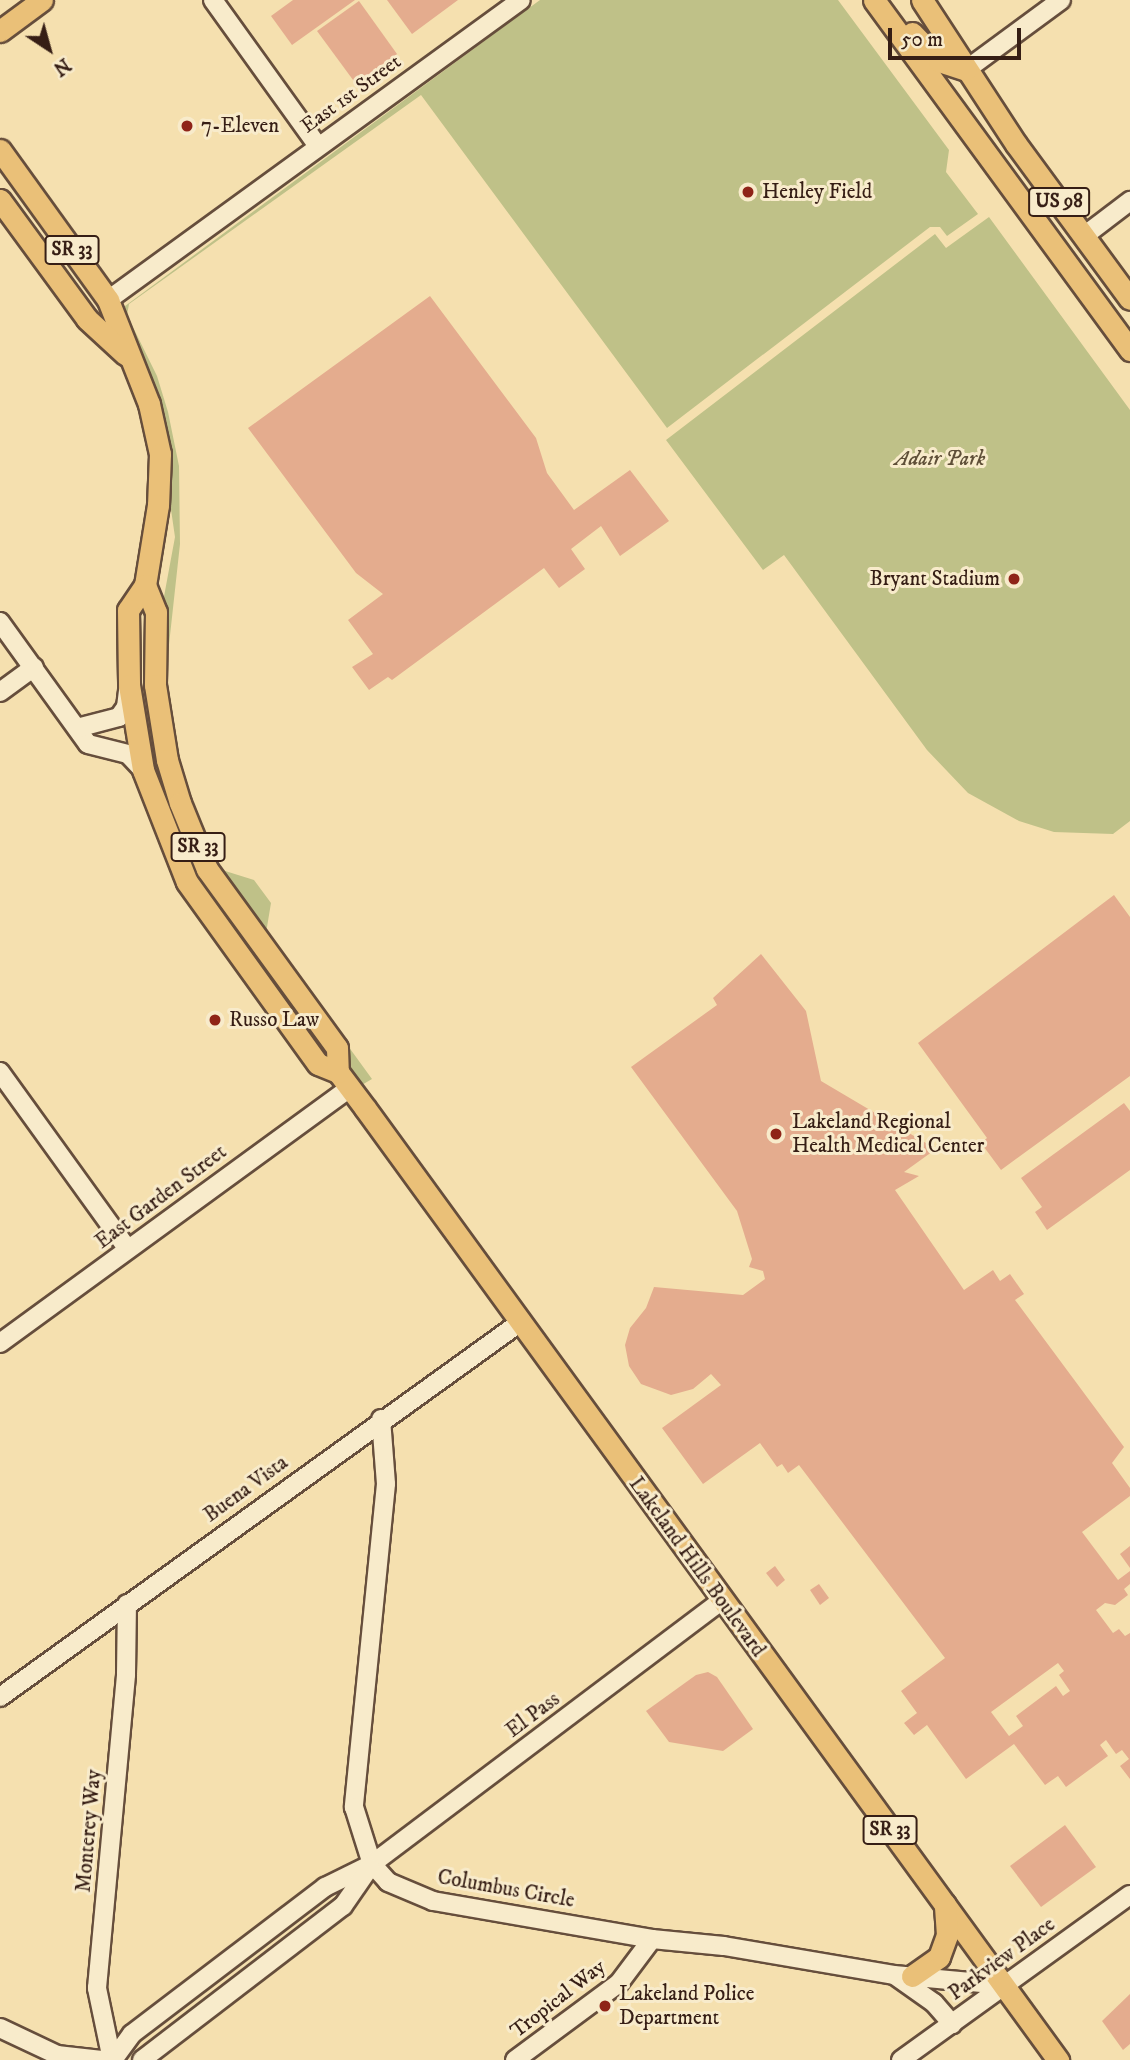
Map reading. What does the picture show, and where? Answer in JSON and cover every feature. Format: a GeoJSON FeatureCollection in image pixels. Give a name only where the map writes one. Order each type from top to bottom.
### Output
{"type":"FeatureCollection","features":[{"type":"Feature","properties":{"kind":"main road"},"geometry":{"type":"LineString","coordinates":[[0,31],[42,0]]}},
{"type":"Feature","properties":{"kind":"main road","name":"US 98"},"geometry":{"type":"LineString","coordinates":[[874,0],[1130,350]]}},
{"type":"Feature","properties":{"kind":"main road"},"geometry":{"type":"LineString","coordinates":[[888,0],[917,40],[939,61],[966,71]]}},
{"type":"Feature","properties":{"kind":"main road","name":"US 98"},"geometry":{"type":"LineString","coordinates":[[922,0],[966,71],[1130,299]]}},
{"type":"Feature","properties":{"kind":"main road","name":"Lakeland Hills Boulevard"},"geometry":{"type":"LineString","coordinates":[[0,150],[108,300],[149,404],[160,454],[156,535],[145,585],[128,610],[129,685],[143,770],[187,881],[318,1063],[344,1080],[1058,2060]]}},
{"type":"Feature","properties":{"kind":"main road","name":"Lakeland Hills Boulevard"},"geometry":{"type":"LineString","coordinates":[[0,200],[87,319],[129,357]]}},
{"type":"Feature","properties":{"kind":"main road","name":"Lakeland Hills Boulevard"},"geometry":{"type":"LineString","coordinates":[[145,585],[156,611],[155,685],[167,760],[180,803],[207,869],[338,1048],[344,1080]]}},
{"type":"Feature","properties":{"kind":"main road"},"geometry":{"type":"LineString","coordinates":[[903,1975],[939,1957],[947,1936],[946,1905]]}},
{"type":"Feature","properties":{"kind":"street"},"geometry":{"type":"LineString","coordinates":[[213,0],[318,146]]}},
{"type":"Feature","properties":{"kind":"street","name":"East 1st Street"},"geometry":{"type":"LineString","coordinates":[[108,300],[521,0]]}},
{"type":"Feature","properties":{"kind":"street"},"geometry":{"type":"LineString","coordinates":[[966,71],[1061,0]]}},
{"type":"Feature","properties":{"kind":"street"},"geometry":{"type":"LineString","coordinates":[[1084,236],[1130,201]]}},
{"type":"Feature","properties":{"kind":"street"},"geometry":{"type":"LineString","coordinates":[[0,622],[88,744],[128,754],[143,770]]}},
{"type":"Feature","properties":{"kind":"street"},"geometry":{"type":"LineString","coordinates":[[0,692],[34,667]]}},
{"type":"Feature","properties":{"kind":"street"},"geometry":{"type":"LineString","coordinates":[[77,728],[118,717],[126,707],[129,685]]}},
{"type":"Feature","properties":{"kind":"street"},"geometry":{"type":"LineString","coordinates":[[0,1072],[128,1248]]}},
{"type":"Feature","properties":{"kind":"street","name":"East Garden Street"},"geometry":{"type":"LineString","coordinates":[[0,1343],[128,1248],[344,1080]]}},
{"type":"Feature","properties":{"kind":"street","name":"Buena Vista"},"geometry":{"type":"LineString","coordinates":[[0,1697],[381,1419],[522,1321]]}},
{"type":"Feature","properties":{"kind":"street"},"geometry":{"type":"LineString","coordinates":[[372,1864],[354,1807],[386,1484],[381,1419]]}},
{"type":"Feature","properties":{"kind":"street","name":"El Pass"},"geometry":{"type":"LineString","coordinates":[[113,2060],[132,2034],[326,1886],[372,1864],[721,1601]]}},
{"type":"Feature","properties":{"kind":"street","name":"Monterey Way"},"geometry":{"type":"LineString","coordinates":[[113,2060],[97,1988],[126,1674],[127,1604]]}},
{"type":"Feature","properties":{"kind":"street","name":"El Pass"},"geometry":{"type":"LineString","coordinates":[[142,2060],[343,1906],[372,1864]]}},
{"type":"Feature","properties":{"kind":"street","name":"Columbus Circle"},"geometry":{"type":"LineString","coordinates":[[372,1864],[388,1882],[433,1901],[652,1939],[724,1946],[903,1975],[1004,1985]]}},
{"type":"Feature","properties":{"kind":"street","name":"Parkview Place"},"geometry":{"type":"LineString","coordinates":[[901,2060],[1130,1895]]}},
{"type":"Feature","properties":{"kind":"street","name":"Tropical Way"},"geometry":{"type":"LineString","coordinates":[[515,2060],[620,1983],[652,1939]]}},
{"type":"Feature","properties":{"kind":"street"},"geometry":{"type":"LineString","coordinates":[[903,1975],[934,2003],[952,2024]]}},
{"type":"Feature","properties":{"kind":"street"},"geometry":{"type":"LineString","coordinates":[[0,2028],[57,2055],[102,2060]]}},
{"type":"Feature","properties":{"kind":"green space","name":"Henley Field"},"geometry":{"type":"Polygon","coordinates":[[[540,0],[838,0],[949,150],[946,172],[978,214],[947,236],[940,227],[930,227],[667,428],[421,95],[129,304],[127,315],[157,376],[168,412],[179,466],[180,544],[166,672],[178,758],[193,808],[222,870],[254,880],[271,903],[266,933],[372,1079],[360,1086],[205,872],[153,656],[175,537],[168,489],[142,357],[121,309],[540,0]]]}},
{"type":"Feature","properties":{"kind":"green space","name":"Adair Park"},"geometry":{"type":"Polygon","coordinates":[[[989,217],[1130,410],[1130,821],[1113,834],[1054,832],[1019,821],[968,793],[927,750],[784,555],[763,570],[666,440],[935,234],[946,248],[989,217]]]}},
{"type":"Feature","properties":{"kind":"building"},"geometry":{"type":"Polygon","coordinates":[[[293,0],[355,0],[292,45],[271,16],[293,0]]]}},
{"type":"Feature","properties":{"kind":"building"},"geometry":{"type":"Polygon","coordinates":[[[387,0],[458,0],[412,34],[387,0]]]}},
{"type":"Feature","properties":{"kind":"building"},"geometry":{"type":"Polygon","coordinates":[[[359,1],[397,54],[356,84],[317,31],[359,1]]]}},
{"type":"Feature","properties":{"kind":"building"},"geometry":{"type":"Polygon","coordinates":[[[430,296],[536,438],[547,473],[574,510],[630,470],[669,521],[620,556],[601,526],[571,549],[585,569],[559,588],[544,568],[392,680],[388,677],[369,690],[352,667],[373,654],[348,620],[383,594],[356,573],[248,428],[430,296]]]}},
{"type":"Feature","properties":{"kind":"building"},"geometry":{"type":"Polygon","coordinates":[[[1114,895],[1130,917],[1130,1076],[1001,1170],[981,1143],[987,1138],[918,1043],[1114,895]]]}},
{"type":"Feature","properties":{"kind":"building"},"geometry":{"type":"Polygon","coordinates":[[[761,954],[806,1011],[821,1081],[936,1149],[904,1172],[919,1176],[895,1190],[964,1290],[993,1270],[1000,1281],[1010,1274],[1024,1294],[1015,1300],[1124,1447],[1112,1463],[1130,1488],[1130,1496],[1082,1532],[1118,1580],[1130,1571],[1130,1584],[1124,1589],[1128,1595],[1115,1605],[1105,1603],[1096,1610],[1113,1633],[1119,1629],[1125,1636],[1130,1633],[1130,1779],[1120,1766],[1129,1759],[1122,1750],[1116,1754],[1106,1740],[1100,1745],[1108,1756],[1066,1787],[1058,1776],[1045,1785],[1014,1744],[966,1779],[927,1725],[914,1735],[904,1723],[917,1713],[901,1691],[945,1658],[799,1465],[788,1473],[782,1464],[777,1467],[760,1443],[703,1484],[662,1428],[721,1385],[711,1374],[693,1389],[671,1395],[641,1384],[629,1366],[625,1345],[630,1328],[646,1308],[654,1287],[743,1295],[765,1279],[763,1271],[749,1267],[752,1259],[737,1211],[631,1067],[717,1005],[713,998],[761,954]],[[1058,1663],[991,1712],[1009,1736],[1023,1726],[1016,1716],[1056,1686],[1063,1696],[1070,1691],[1059,1675],[1064,1671],[1058,1663]]]}},
{"type":"Feature","properties":{"kind":"building"},"geometry":{"type":"Polygon","coordinates":[[[1124,1103],[1130,1111],[1130,1170],[1047,1230],[1035,1212],[1042,1207],[1021,1178],[1124,1103]]]}},
{"type":"Feature","properties":{"kind":"building"},"geometry":{"type":"Polygon","coordinates":[[[1130,1546],[1130,1568],[1120,1554],[1130,1546]]]}},
{"type":"Feature","properties":{"kind":"building"},"geometry":{"type":"Polygon","coordinates":[[[775,1566],[785,1580],[777,1587],[766,1573],[775,1566]]]}},
{"type":"Feature","properties":{"kind":"building"},"geometry":{"type":"Polygon","coordinates":[[[819,1584],[829,1598],[820,1605],[810,1590],[819,1584]]]}},
{"type":"Feature","properties":{"kind":"building"},"geometry":{"type":"Polygon","coordinates":[[[708,1672],[717,1677],[753,1729],[723,1751],[669,1742],[646,1711],[696,1675],[708,1672]]]}},
{"type":"Feature","properties":{"kind":"building"},"geometry":{"type":"Polygon","coordinates":[[[1065,1825],[1096,1867],[1041,1907],[1010,1866],[1065,1825]]]}},
{"type":"Feature","properties":{"kind":"building"},"geometry":{"type":"Polygon","coordinates":[[[1130,1994],[1130,2044],[1123,2050],[1102,2021],[1130,1994]]]}},
{"type":"Feature","properties":{"kind":"place","name":"7-Eleven"},"geometry":{"type":"Point","coordinates":[187,126]}},
{"type":"Feature","properties":{"kind":"place","name":"Henley Field"},"geometry":{"type":"Point","coordinates":[748,192]}},
{"type":"Feature","properties":{"kind":"place","name":"Bryant Stadium"},"geometry":{"type":"Point","coordinates":[1014,579]}},
{"type":"Feature","properties":{"kind":"place","name":"Russo Law"},"geometry":{"type":"Point","coordinates":[215,1020]}},
{"type":"Feature","properties":{"kind":"place","name":"Lakeland Regional Health Medical Center"},"geometry":{"type":"Point","coordinates":[776,1134]}},
{"type":"Feature","properties":{"kind":"place","name":"Lakeland Police Department"},"geometry":{"type":"Point","coordinates":[605,2006]}}]}
